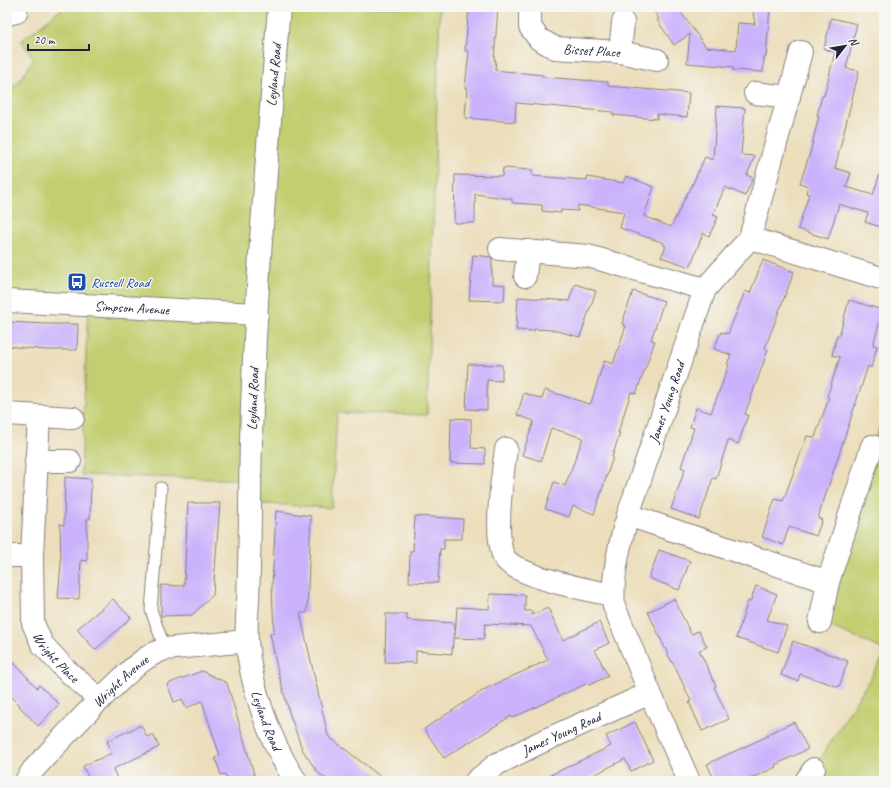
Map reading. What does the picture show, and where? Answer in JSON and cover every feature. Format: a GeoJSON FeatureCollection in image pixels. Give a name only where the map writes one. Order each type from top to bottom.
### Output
{"type":"FeatureCollection","features":[{"type":"Feature","properties":{"kind":"street","name":"Leyland Road"},"geometry":{"type":"LineString","coordinates":[[279,7],[261,237],[257,314],[250,480],[247,641],[253,677],[262,710],[274,742],[296,781]]}},
{"type":"Feature","properties":{"kind":"street","name":"Bisset Place"},"geometry":{"type":"LineString","coordinates":[[530,7],[530,27],[539,40],[555,48],[620,52],[657,60]]}},
{"type":"Feature","properties":{"kind":"street"},"geometry":{"type":"LineString","coordinates":[[620,52],[623,22]]}},
{"type":"Feature","properties":{"kind":"street","name":"James Young Road"},"geometry":{"type":"LineString","coordinates":[[689,781],[614,606],[613,595],[620,542],[705,289],[750,238],[801,52]]}},
{"type":"Feature","properties":{"kind":"street"},"geometry":{"type":"LineString","coordinates":[[755,93],[789,97]]}},
{"type":"Feature","properties":{"kind":"street"},"geometry":{"type":"LineString","coordinates":[[750,238],[884,279]]}},
{"type":"Feature","properties":{"kind":"street"},"geometry":{"type":"LineString","coordinates":[[500,249],[588,256],[705,289]]}},
{"type":"Feature","properties":{"kind":"street"},"geometry":{"type":"LineString","coordinates":[[524,276],[528,251]]}},
{"type":"Feature","properties":{"kind":"street","name":"Simpson Avenue"},"geometry":{"type":"LineString","coordinates":[[7,301],[257,314]]}},
{"type":"Feature","properties":{"kind":"street"},"geometry":{"type":"LineString","coordinates":[[7,414],[73,418]]}},
{"type":"Feature","properties":{"kind":"street","name":"Wright Place"},"geometry":{"type":"LineString","coordinates":[[39,416],[32,556],[33,623],[42,644],[64,668],[100,700]]}},
{"type":"Feature","properties":{"kind":"street"},"geometry":{"type":"LineString","coordinates":[[820,622],[828,582],[872,446]]}},
{"type":"Feature","properties":{"kind":"street"},"geometry":{"type":"LineString","coordinates":[[506,449],[499,512],[499,542],[505,560],[522,571],[536,576],[572,587],[613,595]]}},
{"type":"Feature","properties":{"kind":"street"},"geometry":{"type":"LineString","coordinates":[[36,461],[70,461]]}},
{"type":"Feature","properties":{"kind":"street"},"geometry":{"type":"LineString","coordinates":[[628,515],[828,582]]}},
{"type":"Feature","properties":{"kind":"street"},"geometry":{"type":"LineString","coordinates":[[7,556],[32,556]]}},
{"type":"Feature","properties":{"kind":"street","name":"Wright Avenue"},"geometry":{"type":"LineString","coordinates":[[26,781],[33,770],[100,700],[138,663],[154,652],[165,649],[247,641]]}},
{"type":"Feature","properties":{"kind":"street","name":"James Young Road"},"geometry":{"type":"LineString","coordinates":[[476,781],[504,760],[538,743],[650,693]]}},
{"type":"Feature","properties":{"kind":"lane"},"geometry":{"type":"LineString","coordinates":[[161,488],[151,610],[165,649]]}},
{"type":"Feature","properties":{"kind":"green space"},"geometry":{"type":"Polygon","coordinates":[[[64,7],[440,7],[427,415],[337,413],[332,508],[250,503],[250,480],[81,475],[88,306],[7,301],[7,92],[18,83],[34,59],[21,41],[64,7]]]}},
{"type":"Feature","properties":{"kind":"green space"},"geometry":{"type":"Polygon","coordinates":[[[884,417],[884,650],[820,622],[872,446],[884,417]]]}},
{"type":"Feature","properties":{"kind":"green space"},"geometry":{"type":"Polygon","coordinates":[[[884,656],[884,781],[806,781],[814,769],[884,656]]]}},
{"type":"Feature","properties":{"kind":"building"},"geometry":{"type":"Polygon","coordinates":[[[469,7],[498,7],[494,60],[496,60],[495,70],[543,75],[543,77],[608,82],[608,86],[689,93],[687,117],[657,114],[657,119],[613,115],[613,112],[516,103],[515,122],[465,118],[467,88],[465,88],[469,51],[465,51],[469,7]]]}},
{"type":"Feature","properties":{"kind":"building"},"geometry":{"type":"Polygon","coordinates":[[[651,7],[677,7],[706,47],[736,50],[738,23],[755,24],[752,7],[770,7],[766,57],[764,57],[763,72],[733,70],[733,67],[687,63],[690,34],[674,45],[657,20],[659,19],[651,7]]]}},
{"type":"Feature","properties":{"kind":"building"},"geometry":{"type":"Polygon","coordinates":[[[831,18],[857,24],[846,68],[859,71],[835,168],[851,173],[846,187],[873,195],[880,173],[884,174],[884,228],[865,222],[868,213],[839,204],[828,239],[798,229],[809,194],[806,193],[808,186],[800,183],[810,153],[819,116],[817,116],[822,96],[824,96],[835,52],[824,49],[831,18]]]}},
{"type":"Feature","properties":{"kind":"building"},"geometry":{"type":"Polygon","coordinates":[[[717,106],[745,108],[741,155],[755,156],[747,175],[753,178],[745,196],[725,187],[713,215],[718,217],[709,236],[703,233],[690,267],[661,257],[666,246],[663,245],[664,243],[620,228],[624,212],[578,205],[578,211],[561,210],[561,213],[542,211],[542,205],[512,203],[512,199],[475,194],[475,223],[454,223],[455,175],[502,176],[503,168],[532,170],[532,176],[587,180],[587,177],[623,183],[626,176],[654,187],[644,216],[671,227],[705,157],[713,160],[717,106]]]}},
{"type":"Feature","properties":{"kind":"building"},"geometry":{"type":"Polygon","coordinates":[[[473,255],[491,257],[492,284],[505,285],[504,301],[469,300],[473,255]]]}},
{"type":"Feature","properties":{"kind":"building"},"geometry":{"type":"Polygon","coordinates":[[[763,260],[794,272],[765,348],[768,350],[745,414],[748,415],[738,444],[728,440],[716,479],[713,478],[699,519],[671,509],[685,469],[681,467],[694,428],[690,427],[696,408],[711,413],[729,365],[727,364],[731,355],[714,349],[721,332],[728,334],[745,291],[750,293],[763,260]]]}},
{"type":"Feature","properties":{"kind":"building"},"geometry":{"type":"Polygon","coordinates":[[[575,284],[596,291],[580,337],[553,330],[516,330],[518,297],[569,301],[575,284]]]}},
{"type":"Feature","properties":{"kind":"building"},"geometry":{"type":"Polygon","coordinates":[[[633,291],[664,301],[651,340],[655,341],[636,394],[631,392],[618,433],[620,433],[613,457],[594,514],[573,506],[569,517],[545,509],[554,482],[565,486],[583,438],[551,428],[541,461],[522,455],[534,421],[517,415],[524,393],[542,399],[545,390],[589,404],[591,403],[604,361],[613,364],[626,326],[622,324],[633,291]]]}},
{"type":"Feature","properties":{"kind":"building"},"geometry":{"type":"Polygon","coordinates":[[[849,300],[883,310],[873,345],[877,346],[871,368],[868,366],[818,518],[822,520],[816,536],[789,527],[783,545],[762,537],[775,499],[783,501],[807,436],[815,437],[829,398],[827,397],[840,357],[832,355],[849,300]]]}},
{"type":"Feature","properties":{"kind":"building"},"geometry":{"type":"Polygon","coordinates":[[[7,322],[78,324],[77,350],[45,350],[7,346],[7,322]]]}},
{"type":"Feature","properties":{"kind":"building"},"geometry":{"type":"Polygon","coordinates":[[[468,364],[502,365],[502,381],[487,380],[487,410],[466,409],[468,364]]]}},
{"type":"Feature","properties":{"kind":"building"},"geometry":{"type":"Polygon","coordinates":[[[451,418],[471,419],[471,448],[485,449],[485,464],[450,463],[451,418]]]}},
{"type":"Feature","properties":{"kind":"building"},"geometry":{"type":"Polygon","coordinates":[[[65,477],[91,479],[90,519],[87,519],[87,561],[81,560],[79,599],[58,598],[61,564],[60,524],[64,525],[65,477]]]}},
{"type":"Feature","properties":{"kind":"building"},"geometry":{"type":"Polygon","coordinates":[[[188,503],[220,503],[213,595],[192,615],[161,616],[161,585],[184,586],[188,503]]]}},
{"type":"Feature","properties":{"kind":"building"},"geometry":{"type":"Polygon","coordinates":[[[276,511],[311,516],[307,613],[300,613],[328,736],[386,781],[329,781],[318,773],[302,749],[290,715],[277,668],[270,633],[274,633],[272,587],[276,511]]]}},
{"type":"Feature","properties":{"kind":"building"},"geometry":{"type":"Polygon","coordinates":[[[415,516],[463,519],[462,539],[444,539],[444,549],[440,549],[438,583],[409,582],[410,551],[413,551],[415,516]]]}},
{"type":"Feature","properties":{"kind":"building"},"geometry":{"type":"Polygon","coordinates":[[[659,550],[690,561],[679,590],[649,578],[659,550]]]}},
{"type":"Feature","properties":{"kind":"building"},"geometry":{"type":"Polygon","coordinates":[[[756,586],[777,594],[767,620],[787,626],[778,652],[736,638],[748,601],[750,602],[756,586]]]}},
{"type":"Feature","properties":{"kind":"building"},"geometry":{"type":"Polygon","coordinates":[[[490,594],[525,595],[525,611],[532,611],[532,615],[548,608],[563,640],[599,622],[609,643],[595,650],[608,676],[589,685],[588,683],[512,718],[511,716],[444,758],[424,729],[487,688],[548,660],[531,626],[485,624],[484,639],[455,638],[457,607],[489,609],[490,594]]]}},
{"type":"Feature","properties":{"kind":"building"},"geometry":{"type":"Polygon","coordinates":[[[113,599],[131,618],[95,650],[77,629],[113,599]]]}},
{"type":"Feature","properties":{"kind":"building"},"geometry":{"type":"Polygon","coordinates":[[[674,599],[691,634],[699,631],[707,647],[699,650],[716,686],[714,687],[729,719],[702,731],[689,702],[691,701],[648,612],[674,599]]]}},
{"type":"Feature","properties":{"kind":"building"},"geometry":{"type":"Polygon","coordinates":[[[386,614],[407,614],[407,620],[454,623],[452,654],[416,651],[416,663],[385,662],[386,614]]]}},
{"type":"Feature","properties":{"kind":"building"},"geometry":{"type":"Polygon","coordinates":[[[793,641],[848,661],[839,687],[800,674],[798,681],[781,675],[793,641]]]}},
{"type":"Feature","properties":{"kind":"building"},"geometry":{"type":"Polygon","coordinates":[[[7,655],[37,688],[39,685],[59,704],[38,726],[7,692],[7,655]]]}},
{"type":"Feature","properties":{"kind":"building"},"geometry":{"type":"Polygon","coordinates":[[[202,671],[227,683],[256,781],[228,781],[225,774],[221,775],[215,758],[220,756],[202,701],[186,708],[182,699],[174,702],[167,684],[202,671]]]}},
{"type":"Feature","properties":{"kind":"building"},"geometry":{"type":"Polygon","coordinates":[[[635,722],[653,760],[631,771],[625,759],[582,781],[538,781],[611,746],[606,736],[635,722]]]}},
{"type":"Feature","properties":{"kind":"building"},"geometry":{"type":"Polygon","coordinates":[[[794,722],[808,749],[775,765],[776,767],[745,781],[715,781],[707,764],[768,736],[768,734],[794,722]]]}},
{"type":"Feature","properties":{"kind":"building"},"geometry":{"type":"Polygon","coordinates":[[[141,725],[147,737],[153,734],[159,747],[113,769],[118,781],[90,781],[83,766],[112,753],[107,741],[141,725]]]}},
{"type":"Feature","properties":{"kind":"place","name":"Russell Road"},"geometry":{"type":"Point","coordinates":[77,282]}}]}
